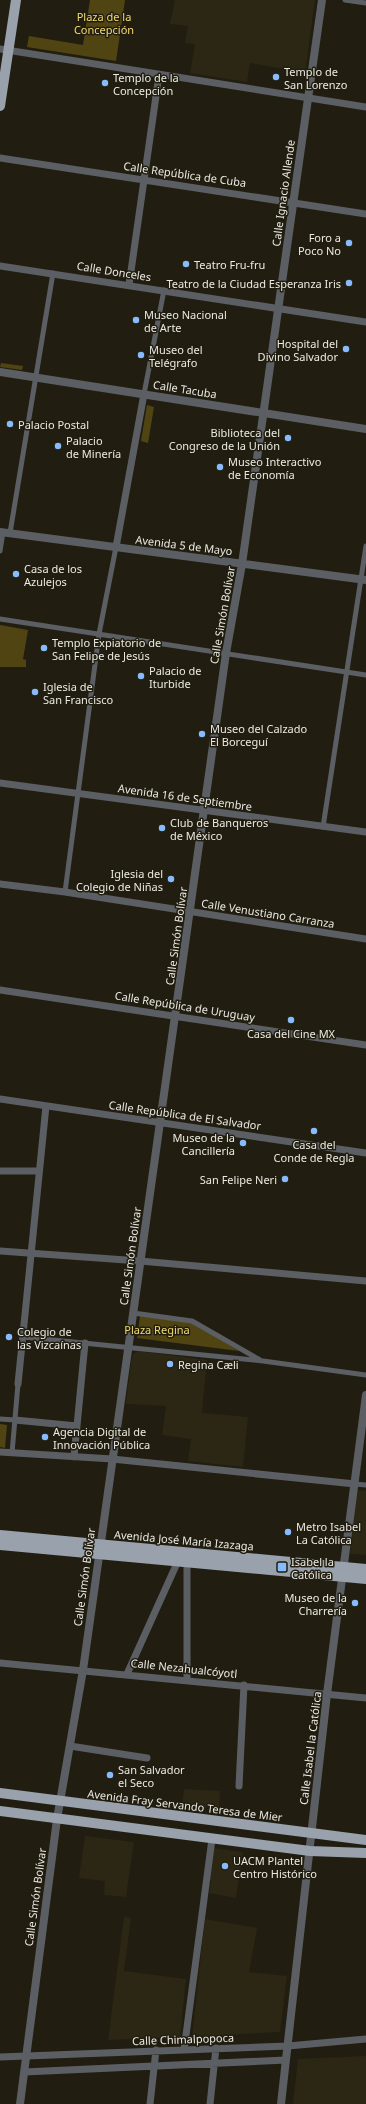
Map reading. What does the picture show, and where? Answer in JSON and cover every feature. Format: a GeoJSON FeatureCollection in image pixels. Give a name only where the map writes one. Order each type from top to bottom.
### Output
{"type":"FeatureCollection","features":[{"type":"Feature","properties":{"kind":"main road"},"geometry":{"type":"LineString","coordinates":[[0,106],[4,50],[16,0]]}},
{"type":"Feature","properties":{"kind":"main road","name":"Avenida José María Izazaga"},"geometry":{"type":"LineString","coordinates":[[0,1535],[183,1562],[343,1572],[366,1570]]}},
{"type":"Feature","properties":{"kind":"main road","name":"Avenida José María Izazaga"},"geometry":{"type":"LineString","coordinates":[[0,1545],[99,1549],[343,1572],[366,1579]]}},
{"type":"Feature","properties":{"kind":"main road","name":"Avenida Fray Servando Teresa de Mier"},"geometry":{"type":"LineString","coordinates":[[0,1793],[366,1840]]}},
{"type":"Feature","properties":{"kind":"main road"},"geometry":{"type":"LineString","coordinates":[[0,1811],[310,1851],[366,1854]]}},
{"type":"Feature","properties":{"kind":"street","name":"Calle Ignacio Allende"},"geometry":{"type":"LineString","coordinates":[[264,412],[277,308],[322,0]]}},
{"type":"Feature","properties":{"kind":"street"},"geometry":{"type":"LineString","coordinates":[[345,0],[366,3]]}},
{"type":"Feature","properties":{"kind":"street"},"geometry":{"type":"LineString","coordinates":[[4,50],[366,107]]}},
{"type":"Feature","properties":{"kind":"street"},"geometry":{"type":"LineString","coordinates":[[129,285],[159,75]]}},
{"type":"Feature","properties":{"kind":"street","name":"Calle República de Cuba"},"geometry":{"type":"LineString","coordinates":[[0,158],[366,214]]}},
{"type":"Feature","properties":{"kind":"street","name":"Calle Donceles"},"geometry":{"type":"LineString","coordinates":[[0,266],[366,322]]}},
{"type":"Feature","properties":{"kind":"street"},"geometry":{"type":"LineString","coordinates":[[0,552],[36,377],[53,273]]}},
{"type":"Feature","properties":{"kind":"street"},"geometry":{"type":"LineString","coordinates":[[65,892],[76,793],[99,634],[164,290]]}},
{"type":"Feature","properties":{"kind":"street","name":"Calle Tacuba"},"geometry":{"type":"LineString","coordinates":[[0,372],[366,429]]}},
{"type":"Feature","properties":{"kind":"street","name":"Calle Simón Bolívar"},"geometry":{"type":"LineString","coordinates":[[20,2104],[57,1819],[83,1670],[226,653],[242,564],[264,412]]}},
{"type":"Feature","properties":{"kind":"street","name":"Avenida 5 de Mayo"},"geometry":{"type":"LineString","coordinates":[[4,532],[364,580]]}},
{"type":"Feature","properties":{"kind":"street"},"geometry":{"type":"LineString","coordinates":[[323,827],[364,580],[366,546]]}},
{"type":"Feature","properties":{"kind":"street"},"geometry":{"type":"LineString","coordinates":[[0,618],[366,674]]}},
{"type":"Feature","properties":{"kind":"street","name":"Avenida 16 de Septiembre"},"geometry":{"type":"LineString","coordinates":[[0,783],[366,832]]}},
{"type":"Feature","properties":{"kind":"street","name":"Calle Venustiano Carranza"},"geometry":{"type":"LineString","coordinates":[[0,884],[65,892],[366,939]]}},
{"type":"Feature","properties":{"kind":"street","name":"Calle República de Uruguay"},"geometry":{"type":"LineString","coordinates":[[0,990],[366,1045]]}},
{"type":"Feature","properties":{"kind":"street","name":"Calle República de El Salvador"},"geometry":{"type":"LineString","coordinates":[[0,1099],[366,1153]]}},
{"type":"Feature","properties":{"kind":"street"},"geometry":{"type":"LineString","coordinates":[[12,1453],[46,1106]]}},
{"type":"Feature","properties":{"kind":"street"},"geometry":{"type":"LineString","coordinates":[[0,1171],[39,1171]]}},
{"type":"Feature","properties":{"kind":"street"},"geometry":{"type":"LineString","coordinates":[[0,1251],[140,1261],[366,1281]]}},
{"type":"Feature","properties":{"kind":"street"},"geometry":{"type":"LineString","coordinates":[[133,1313],[192,1321],[263,1361]]}},
{"type":"Feature","properties":{"kind":"street"},"geometry":{"type":"LineString","coordinates":[[23,1337],[263,1361],[366,1375]]}},
{"type":"Feature","properties":{"kind":"street"},"geometry":{"type":"LineString","coordinates":[[74,1457],[85,1343]]}},
{"type":"Feature","properties":{"kind":"street","name":"Calle Isabel la Católica"},"geometry":{"type":"LineString","coordinates":[[281,2104],[327,1694],[366,1395]]}},
{"type":"Feature","properties":{"kind":"street"},"geometry":{"type":"LineString","coordinates":[[0,1419],[77,1426]]}},
{"type":"Feature","properties":{"kind":"street"},"geometry":{"type":"LineString","coordinates":[[0,1452],[112,1459],[366,1485]]}},
{"type":"Feature","properties":{"kind":"street"},"geometry":{"type":"LineString","coordinates":[[127,1674],[183,1562]]}},
{"type":"Feature","properties":{"kind":"street"},"geometry":{"type":"LineString","coordinates":[[183,1562],[187,1680]]}},
{"type":"Feature","properties":{"kind":"street","name":"Calle Nezahualcóyotl"},"geometry":{"type":"LineString","coordinates":[[0,1663],[244,1685],[366,1698]]}},
{"type":"Feature","properties":{"kind":"street"},"geometry":{"type":"LineString","coordinates":[[239,1786],[244,1685]]}},
{"type":"Feature","properties":{"kind":"street"},"geometry":{"type":"LineString","coordinates":[[70,1746],[147,1758]]}},
{"type":"Feature","properties":{"kind":"street"},"geometry":{"type":"LineString","coordinates":[[184,2050],[212,1839]]}},
{"type":"Feature","properties":{"kind":"street","name":"Calle Chimalpopoca"},"geometry":{"type":"LineString","coordinates":[[0,2057],[288,2046],[366,2039]]}},
{"type":"Feature","properties":{"kind":"street"},"geometry":{"type":"LineString","coordinates":[[210,2104],[216,2048]]}},
{"type":"Feature","properties":{"kind":"street"},"geometry":{"type":"LineString","coordinates":[[150,2104],[156,2050]]}},
{"type":"Feature","properties":{"kind":"street"},"geometry":{"type":"LineString","coordinates":[[24,2072],[286,2060]]}},
{"type":"Feature","properties":{"kind":"shaded area"},"geometry":{"type":"Polygon","coordinates":[[[175,0],[315,0],[305,73],[250,63],[247,82],[190,73],[195,44],[185,43],[188,26],[170,24],[175,0]]]}},
{"type":"Feature","properties":{"kind":"shaded area"},"geometry":{"type":"Polygon","coordinates":[[[138,1351],[207,1360],[202,1413],[248,1417],[243,1467],[188,1461],[191,1439],[162,1435],[166,1406],[126,1404],[131,1362],[133,1354],[138,1351]]]}},
{"type":"Feature","properties":{"kind":"shaded area"},"geometry":{"type":"Polygon","coordinates":[[[357,1490],[366,1491],[366,1555],[350,1554],[357,1490]]]}},
{"type":"Feature","properties":{"kind":"shaded area"},"geometry":{"type":"Polygon","coordinates":[[[184,1789],[220,1791],[219,1809],[182,1805],[184,1789]]]}},
{"type":"Feature","properties":{"kind":"shaded area"},"geometry":{"type":"Polygon","coordinates":[[[85,1836],[134,1842],[126,1897],[104,1895],[105,1881],[79,1878],[85,1836]]]}},
{"type":"Feature","properties":{"kind":"shaded area","name":"UACM Plantel Centro Histórico"},"geometry":{"type":"Polygon","coordinates":[[[212,1848],[243,1852],[236,1898],[209,1893],[211,1881],[206,1880],[212,1848]]]}},
{"type":"Feature","properties":{"kind":"shaded area"},"geometry":{"type":"Polygon","coordinates":[[[124,1917],[131,1918],[124,1971],[186,1979],[180,2037],[108,2040],[124,1917]]]}},
{"type":"Feature","properties":{"kind":"shaded area"},"geometry":{"type":"Polygon","coordinates":[[[205,1919],[257,1928],[249,1972],[287,1976],[280,2032],[192,2037],[205,1919]]]}},
{"type":"Feature","properties":{"kind":"shaded area"},"geometry":{"type":"Polygon","coordinates":[[[366,2056],[366,2104],[293,2104],[298,2059],[366,2056]]]}},
{"type":"Feature","properties":{"kind":"green space","name":"Plaza de la Concepción"},"geometry":{"type":"Polygon","coordinates":[[[90,0],[125,0],[116,61],[27,47],[29,36],[83,45],[90,0]]]}},
{"type":"Feature","properties":{"kind":"green space"},"geometry":{"type":"Polygon","coordinates":[[[1,363],[23,366],[22,370],[0,367],[1,363]]]}},
{"type":"Feature","properties":{"kind":"green space"},"geometry":{"type":"Polygon","coordinates":[[[147,405],[154,407],[148,443],[141,441],[147,405]]]}},
{"type":"Feature","properties":{"kind":"green space"},"geometry":{"type":"Polygon","coordinates":[[[0,625],[28,630],[23,659],[26,660],[26,667],[0,667],[0,625]]]}},
{"type":"Feature","properties":{"kind":"green space","name":"Plaza Regina"},"geometry":{"type":"Polygon","coordinates":[[[140,1316],[192,1323],[239,1351],[137,1338],[140,1316]]]}},
{"type":"Feature","properties":{"kind":"green space"},"geometry":{"type":"Polygon","coordinates":[[[0,1424],[7,1425],[5,1448],[0,1447],[0,1424]]]}},
{"type":"Feature","properties":{"kind":"place","name":"Templo de San Lorenzo"},"geometry":{"type":"Point","coordinates":[276,77]}},
{"type":"Feature","properties":{"kind":"place","name":"Templo de la Concepción"},"geometry":{"type":"Point","coordinates":[105,83]}},
{"type":"Feature","properties":{"kind":"place","name":"Foro a Poco No"},"geometry":{"type":"Point","coordinates":[349,243]}},
{"type":"Feature","properties":{"kind":"place","name":"Teatro Fru-fru"},"geometry":{"type":"Point","coordinates":[186,264]}},
{"type":"Feature","properties":{"kind":"place","name":"Teatro de la Ciudad Esperanza Iris"},"geometry":{"type":"Point","coordinates":[349,283]}},
{"type":"Feature","properties":{"kind":"place","name":"Museo Nacional de Arte"},"geometry":{"type":"Point","coordinates":[136,320]}},
{"type":"Feature","properties":{"kind":"place","name":"Hospital del Divino Salvador"},"geometry":{"type":"Point","coordinates":[346,349]}},
{"type":"Feature","properties":{"kind":"place","name":"Museo del Telégrafo"},"geometry":{"type":"Point","coordinates":[141,355]}},
{"type":"Feature","properties":{"kind":"place","name":"Palacio Postal"},"geometry":{"type":"Point","coordinates":[10,424]}},
{"type":"Feature","properties":{"kind":"place","name":"Biblioteca del Congreso de la Unión"},"geometry":{"type":"Point","coordinates":[288,438]}},
{"type":"Feature","properties":{"kind":"place","name":"Palacio de Minería"},"geometry":{"type":"Point","coordinates":[58,446]}},
{"type":"Feature","properties":{"kind":"place","name":"Museo Interactivo de Economía"},"geometry":{"type":"Point","coordinates":[220,467]}},
{"type":"Feature","properties":{"kind":"place","name":"Casa de los Azulejos"},"geometry":{"type":"Point","coordinates":[16,574]}},
{"type":"Feature","properties":{"kind":"place","name":"Templo Expiatorio de San Felipe de Jesús"},"geometry":{"type":"Point","coordinates":[44,648]}},
{"type":"Feature","properties":{"kind":"place","name":"Palacio de Iturbide"},"geometry":{"type":"Point","coordinates":[141,676]}},
{"type":"Feature","properties":{"kind":"place","name":"Iglesia de San Francisco"},"geometry":{"type":"Point","coordinates":[35,692]}},
{"type":"Feature","properties":{"kind":"place","name":"Museo del Calzado El Borceguí"},"geometry":{"type":"Point","coordinates":[202,734]}},
{"type":"Feature","properties":{"kind":"place","name":"Club de Banqueros de México"},"geometry":{"type":"Point","coordinates":[162,828]}},
{"type":"Feature","properties":{"kind":"place","name":"Iglesia del Colegio de Niñas"},"geometry":{"type":"Point","coordinates":[171,879]}},
{"type":"Feature","properties":{"kind":"place","name":"Casa del Cine MX"},"geometry":{"type":"Point","coordinates":[291,1020]}},
{"type":"Feature","properties":{"kind":"place","name":"Casa del Conde de Regla"},"geometry":{"type":"Point","coordinates":[314,1131]}},
{"type":"Feature","properties":{"kind":"place","name":"Museo de la Cancillería"},"geometry":{"type":"Point","coordinates":[243,1143]}},
{"type":"Feature","properties":{"kind":"place","name":"San Felipe Neri"},"geometry":{"type":"Point","coordinates":[285,1179]}},
{"type":"Feature","properties":{"kind":"place","name":"Colegio de las Vizcaínas"},"geometry":{"type":"Point","coordinates":[9,1337]}},
{"type":"Feature","properties":{"kind":"place","name":"Regina Cæli"},"geometry":{"type":"Point","coordinates":[170,1364]}},
{"type":"Feature","properties":{"kind":"place","name":"Agencia Digital de Innovación Pública"},"geometry":{"type":"Point","coordinates":[45,1437]}},
{"type":"Feature","properties":{"kind":"place","name":"Metro Isabel La Católica"},"geometry":{"type":"Point","coordinates":[288,1532]}},
{"type":"Feature","properties":{"kind":"place","name":"Isabel la Católica"},"geometry":{"type":"Point","coordinates":[282,1567]}},
{"type":"Feature","properties":{"kind":"place","name":"Museo de la Charrería"},"geometry":{"type":"Point","coordinates":[355,1603]}},
{"type":"Feature","properties":{"kind":"place","name":"San Salvador el Seco"},"geometry":{"type":"Point","coordinates":[110,1775]}},
{"type":"Feature","properties":{"kind":"place","name":"UACM Plantel Centro Histórico"},"geometry":{"type":"Point","coordinates":[225,1866]}}]}
